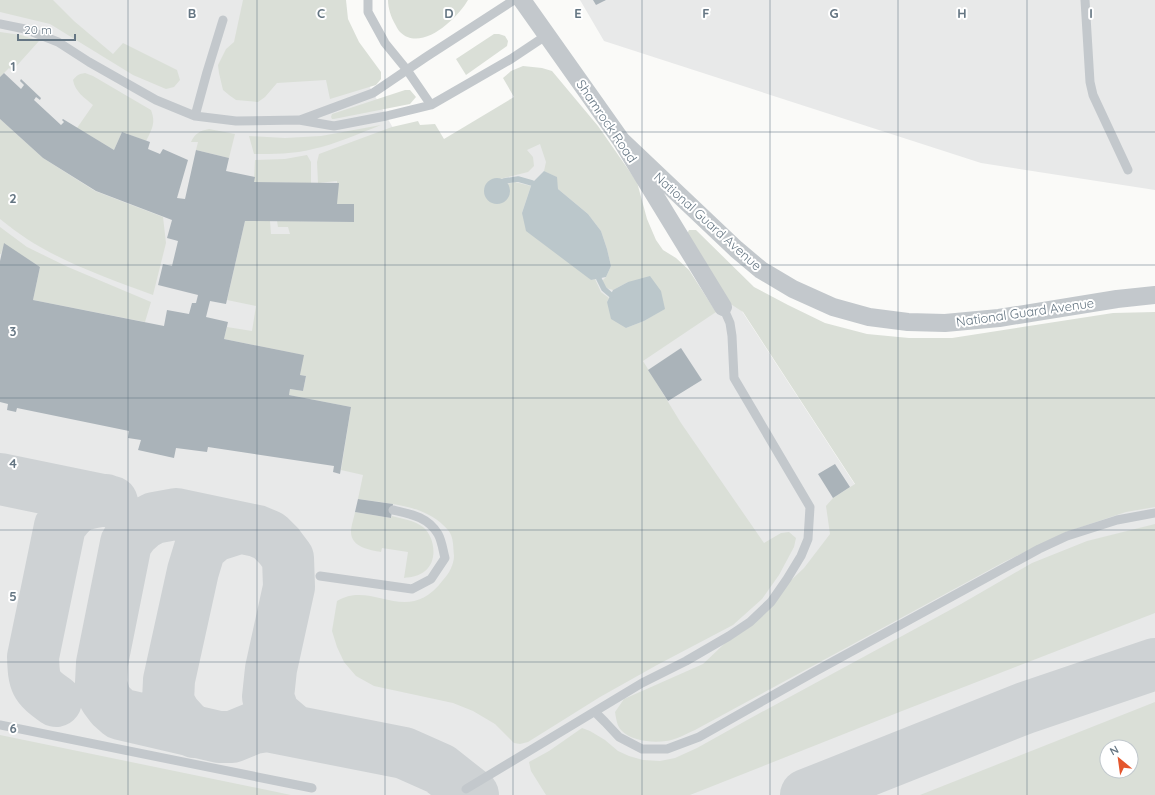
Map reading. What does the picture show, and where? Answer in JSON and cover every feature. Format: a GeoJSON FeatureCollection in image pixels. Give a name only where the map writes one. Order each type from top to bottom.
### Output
{"type":"FeatureCollection","features":[{"type":"Feature","properties":{"kind":"street","name":"Shamrock Road"},"geometry":{"type":"LineString","coordinates":[[522,0],[622,140],[723,307]]}},
{"type":"Feature","properties":{"kind":"street","name":"National Guard Avenue"},"geometry":{"type":"LineString","coordinates":[[622,140],[736,249],[762,270],[793,289],[833,307],[870,317],[908,322],[945,323],[999,318],[1110,300],[1155,295]]}},
{"type":"Feature","properties":{"kind":"lane"},"geometry":{"type":"LineString","coordinates":[[368,0],[368,12],[385,43],[407,70],[431,105]]}},
{"type":"Feature","properties":{"kind":"lane"},"geometry":{"type":"LineString","coordinates":[[299,120],[373,93],[514,0]]}},
{"type":"Feature","properties":{"kind":"lane"},"geometry":{"type":"LineString","coordinates":[[1085,0],[1090,82],[1093,95],[1128,170]]}},
{"type":"Feature","properties":{"kind":"lane"},"geometry":{"type":"LineString","coordinates":[[195,116],[223,20]]}},
{"type":"Feature","properties":{"kind":"lane"},"geometry":{"type":"LineString","coordinates":[[0,24],[25,29],[58,42],[156,100],[195,116],[236,121],[299,120],[334,126],[386,116],[431,105],[511,59],[547,35]]}},
{"type":"Feature","properties":{"kind":"lane"},"geometry":{"type":"LineString","coordinates":[[466,789],[642,683],[686,661],[750,622],[771,602],[787,579],[800,556],[808,539],[810,507],[734,378],[730,323],[723,307]]}},
{"type":"Feature","properties":{"kind":"lane"},"geometry":{"type":"LineString","coordinates":[[320,576],[412,589],[431,579],[445,558],[439,535],[428,522],[413,514],[393,510]]}},
{"type":"Feature","properties":{"kind":"lane"},"geometry":{"type":"LineString","coordinates":[[594,712],[619,737],[642,750],[667,749],[699,737],[814,672],[1039,549],[1067,536],[1117,520],[1155,513]]}},
{"type":"Feature","properties":{"kind":"lane"},"geometry":{"type":"LineString","coordinates":[[0,725],[312,788]]}},
{"type":"Feature","properties":{"kind":"shaded area"},"geometry":{"type":"Polygon","coordinates":[[[0,0],[291,0],[344,41],[420,176],[544,99],[643,234],[712,314],[734,299],[874,514],[1155,435],[1155,795],[0,795],[0,0]]]}},
{"type":"Feature","properties":{"kind":"shaded area"},"geometry":{"type":"Polygon","coordinates":[[[0,0],[53,0],[74,21],[113,54],[123,43],[177,70],[180,80],[174,87],[166,89],[133,75],[50,24],[0,12],[0,0]]]}},
{"type":"Feature","properties":{"kind":"shaded area"},"geometry":{"type":"Polygon","coordinates":[[[243,0],[346,0],[348,19],[359,42],[381,72],[381,79],[376,85],[330,99],[326,80],[277,83],[265,97],[258,102],[236,100],[223,90],[218,65],[226,49],[234,42],[243,0]]]}},
{"type":"Feature","properties":{"kind":"shaded area"},"geometry":{"type":"Polygon","coordinates":[[[388,0],[468,0],[456,16],[447,24],[438,31],[418,39],[408,37],[399,31],[391,15],[388,0]]]}},
{"type":"Feature","properties":{"kind":"shaded area"},"geometry":{"type":"Polygon","coordinates":[[[580,0],[1155,0],[1155,190],[981,163],[604,41],[580,0]]]}},
{"type":"Feature","properties":{"kind":"shaded area"},"geometry":{"type":"Polygon","coordinates":[[[0,32],[21,35],[39,41],[12,71],[9,68],[0,77],[0,32]]]}},
{"type":"Feature","properties":{"kind":"shaded area"},"geometry":{"type":"Polygon","coordinates":[[[494,34],[505,36],[508,41],[507,46],[466,75],[456,59],[494,34]]]}},
{"type":"Feature","properties":{"kind":"shaded area"},"geometry":{"type":"Polygon","coordinates":[[[523,66],[542,68],[552,71],[598,126],[637,182],[647,219],[656,240],[663,250],[676,258],[689,270],[716,312],[643,361],[681,423],[764,543],[781,533],[789,532],[796,538],[794,547],[779,575],[762,599],[733,625],[600,697],[528,742],[520,744],[514,743],[495,724],[473,711],[453,703],[374,686],[356,676],[344,662],[332,631],[337,601],[350,596],[364,595],[403,602],[416,600],[430,594],[445,578],[452,566],[454,556],[451,536],[448,530],[439,521],[418,510],[394,504],[358,499],[363,475],[341,470],[351,407],[289,395],[290,389],[303,391],[306,376],[300,375],[303,355],[224,339],[227,327],[252,331],[256,306],[227,300],[245,221],[270,221],[271,234],[290,234],[288,227],[278,227],[277,221],[354,222],[354,204],[337,204],[337,181],[318,183],[317,162],[319,154],[392,127],[418,121],[420,125],[435,124],[444,139],[514,97],[503,78],[511,71],[523,66]],[[540,144],[527,150],[533,157],[534,166],[528,172],[500,179],[496,178],[504,202],[509,194],[507,184],[515,182],[531,186],[522,213],[591,280],[595,279],[601,292],[609,298],[607,302],[626,328],[644,321],[664,309],[628,282],[613,290],[606,288],[602,281],[606,277],[611,266],[601,231],[588,214],[558,189],[556,177],[544,171],[546,162],[540,144]]]}},
{"type":"Feature","properties":{"kind":"shaded area"},"geometry":{"type":"Polygon","coordinates":[[[85,73],[93,76],[151,110],[153,119],[152,129],[146,141],[122,132],[114,150],[77,128],[93,105],[78,91],[73,80],[78,75],[85,73]]]}},
{"type":"Feature","properties":{"kind":"shaded area"},"geometry":{"type":"Polygon","coordinates":[[[405,90],[410,90],[416,97],[410,104],[334,119],[331,117],[332,114],[405,90]]]}},
{"type":"Feature","properties":{"kind":"shaded area"},"geometry":{"type":"Polygon","coordinates":[[[0,119],[43,158],[95,191],[163,217],[166,243],[153,295],[88,270],[57,256],[27,239],[0,219],[0,119]]]}},
{"type":"Feature","properties":{"kind":"shaded area"},"geometry":{"type":"Polygon","coordinates":[[[381,125],[330,144],[306,151],[291,153],[254,154],[249,136],[285,138],[321,136],[381,125]]]}},
{"type":"Feature","properties":{"kind":"shaded area"},"geometry":{"type":"Polygon","coordinates":[[[209,129],[235,134],[229,158],[196,150],[198,142],[191,142],[194,136],[209,129]]]}},
{"type":"Feature","properties":{"kind":"shaded area"},"geometry":{"type":"Polygon","coordinates":[[[307,155],[311,162],[311,183],[254,182],[255,160],[285,159],[307,155]]]}},
{"type":"Feature","properties":{"kind":"shaded area"},"geometry":{"type":"Polygon","coordinates":[[[544,171],[557,177],[558,189],[588,214],[601,231],[611,266],[606,277],[591,280],[526,231],[522,213],[532,183],[544,171]]]}},
{"type":"Feature","properties":{"kind":"shaded area"},"geometry":{"type":"Polygon","coordinates":[[[497,178],[506,182],[510,191],[506,200],[497,204],[488,200],[484,191],[488,182],[497,178]]]}},
{"type":"Feature","properties":{"kind":"shaded area"},"geometry":{"type":"Polygon","coordinates":[[[0,227],[27,247],[68,267],[151,302],[145,322],[33,300],[40,267],[4,244],[0,254],[0,227]]]}},
{"type":"Feature","properties":{"kind":"shaded area"},"geometry":{"type":"Polygon","coordinates":[[[689,230],[696,230],[754,287],[825,323],[867,334],[909,338],[952,338],[1113,313],[1155,312],[1155,507],[1126,512],[1066,532],[1004,562],[680,737],[654,742],[630,737],[621,730],[617,722],[615,712],[624,699],[703,664],[804,568],[830,534],[826,506],[833,498],[855,484],[743,312],[729,303],[686,236],[689,230]]]}},
{"type":"Feature","properties":{"kind":"shaded area"},"geometry":{"type":"Polygon","coordinates":[[[650,276],[661,291],[665,309],[644,321],[626,328],[611,319],[607,302],[613,290],[628,282],[650,276]]]}},
{"type":"Feature","properties":{"kind":"shaded area"},"geometry":{"type":"Polygon","coordinates":[[[355,512],[391,518],[392,516],[412,521],[423,527],[430,537],[433,549],[432,561],[429,567],[420,574],[413,577],[404,578],[408,552],[382,548],[381,552],[362,547],[354,541],[351,532],[355,512]]]}},
{"type":"Feature","properties":{"kind":"shaded area"},"geometry":{"type":"Polygon","coordinates":[[[1155,524],[1155,613],[690,795],[546,795],[531,771],[529,762],[549,751],[582,728],[590,731],[605,740],[618,751],[629,756],[643,760],[660,761],[675,758],[697,748],[961,604],[1032,563],[1087,541],[1155,524]]]}},
{"type":"Feature","properties":{"kind":"shaded area"},"geometry":{"type":"Polygon","coordinates":[[[1155,702],[1155,795],[920,795],[1155,702]]]}},
{"type":"Feature","properties":{"kind":"shaded area"},"geometry":{"type":"Polygon","coordinates":[[[0,735],[291,795],[0,795],[0,735]]]}},
{"type":"Feature","properties":{"kind":"building"},"geometry":{"type":"Polygon","coordinates":[[[593,0],[606,0],[596,5],[593,0]]]}},
{"type":"Feature","properties":{"kind":"building"},"geometry":{"type":"Polygon","coordinates":[[[4,73],[21,89],[24,85],[20,81],[21,79],[41,98],[40,100],[36,97],[34,100],[61,125],[64,122],[62,120],[63,119],[114,150],[122,132],[150,142],[148,149],[160,154],[163,149],[188,160],[177,198],[185,199],[196,150],[229,158],[226,171],[255,177],[254,182],[339,183],[337,204],[354,204],[354,222],[245,221],[226,304],[210,301],[206,317],[228,322],[224,339],[304,355],[300,375],[306,376],[303,391],[290,389],[289,395],[351,407],[340,474],[333,472],[334,466],[208,447],[207,452],[176,448],[174,458],[138,450],[141,440],[128,438],[129,431],[17,408],[16,412],[7,410],[8,404],[0,402],[0,261],[4,243],[40,267],[33,300],[164,326],[167,310],[189,314],[192,303],[196,303],[198,295],[158,285],[163,264],[172,266],[178,241],[167,238],[172,220],[96,191],[43,158],[0,119],[0,77],[4,73]]]}},
{"type":"Feature","properties":{"kind":"building"},"geometry":{"type":"Polygon","coordinates":[[[681,348],[702,380],[668,401],[648,370],[681,348]]]}},
{"type":"Feature","properties":{"kind":"building"},"geometry":{"type":"Polygon","coordinates":[[[835,464],[850,487],[833,498],[818,474],[835,464]]]}},
{"type":"Feature","properties":{"kind":"building"},"geometry":{"type":"Polygon","coordinates":[[[358,499],[393,504],[391,518],[355,512],[358,499]]]}},
{"type":"Feature","properties":{"kind":"waterway"},"geometry":{"type":"LineString","coordinates":[[504,181],[518,179],[532,183]]}},
{"type":"Feature","properties":{"kind":"waterway"},"geometry":{"type":"LineString","coordinates":[[599,279],[604,289],[611,295]]}},
{"type":"Feature","properties":{"kind":"taxiway"},"geometry":{"type":"LineString","coordinates":[[0,479],[112,502]]}},
{"type":"Feature","properties":{"kind":"taxiway"},"geometry":{"type":"LineString","coordinates":[[56,701],[37,683],[34,673],[33,657],[60,526],[74,510],[84,504],[106,500]]}},
{"type":"Feature","properties":{"kind":"taxiway"},"geometry":{"type":"LineString","coordinates":[[294,731],[274,714],[268,697],[271,669],[289,587],[288,558],[269,536],[257,531],[176,514],[154,518],[143,524],[134,532],[126,543],[102,663],[101,683],[105,698],[120,714],[219,737],[232,737],[254,728],[267,726],[404,753],[440,769],[473,795]]}},
{"type":"Feature","properties":{"kind":"taxiway"},"geometry":{"type":"LineString","coordinates":[[194,732],[175,714],[168,701],[169,680],[193,571],[200,548],[214,536],[239,528]]}},
{"type":"Feature","properties":{"kind":"taxiway"},"geometry":{"type":"LineString","coordinates":[[806,795],[1025,708],[1155,664]]}}]}
